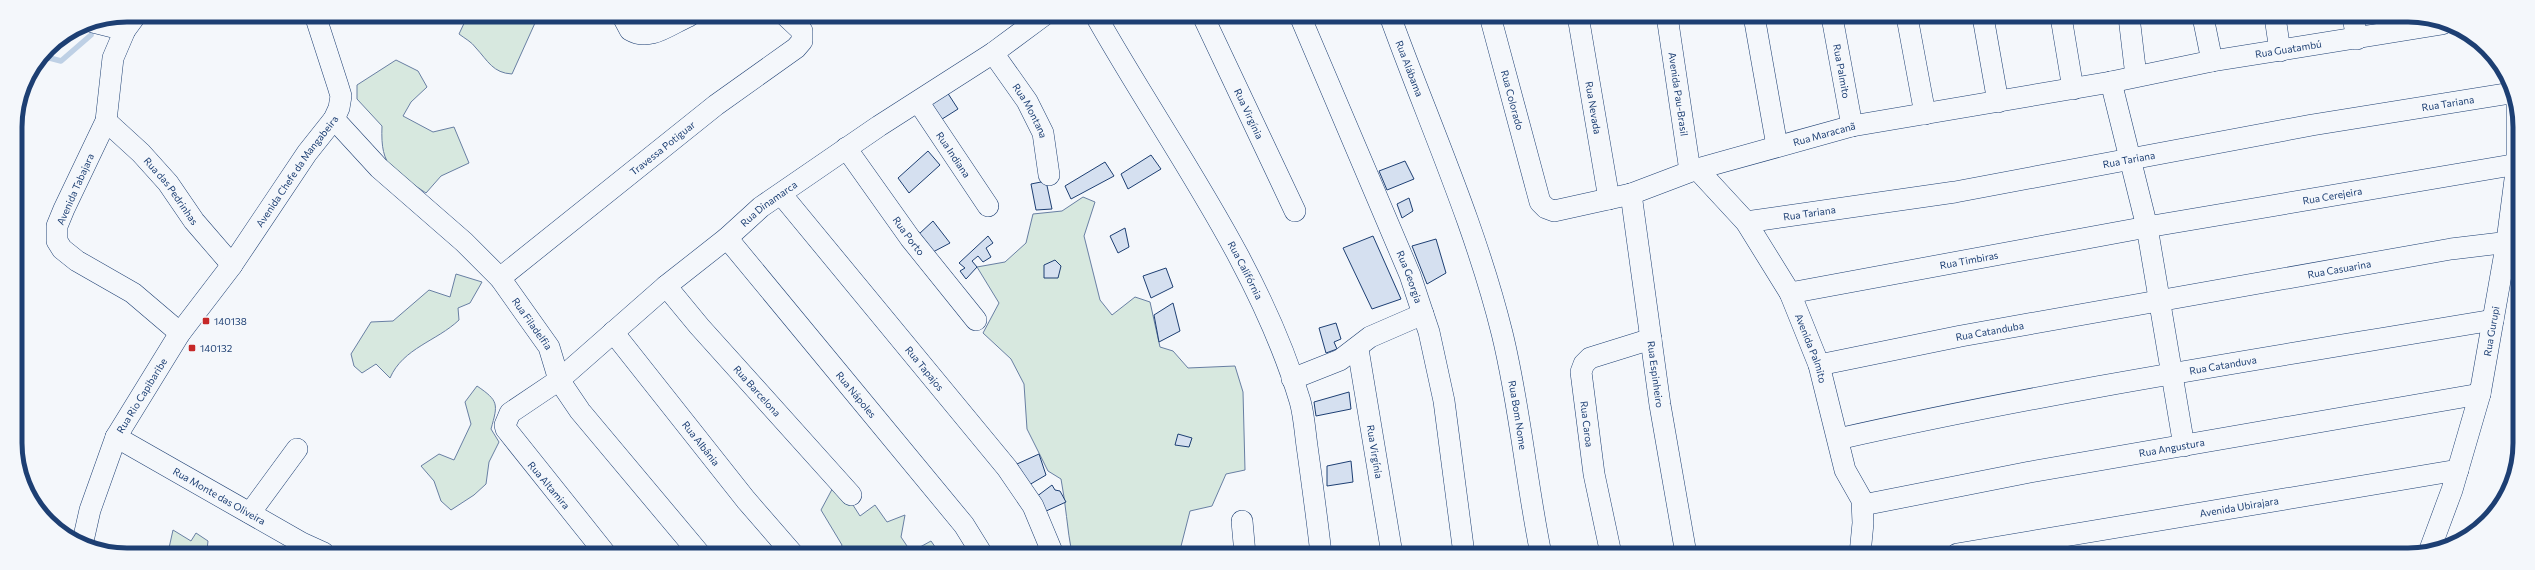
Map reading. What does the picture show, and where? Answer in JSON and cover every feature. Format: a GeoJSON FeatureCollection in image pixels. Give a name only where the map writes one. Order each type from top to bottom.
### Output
{"type":"FeatureCollection","features":[{"type":"Feature","properties":{"kind":"street","name":"Avenida Tabajara"},"geometry":{"type":"LineString","coordinates":[[130,22],[113,58],[106,121],[57,226],[57,241],[62,249],[77,261],[133,293],[180,333]]}},
{"type":"Feature","properties":{"kind":"street","name":"Avenida Chefe da Mangabeira"},"geometry":{"type":"LineString","coordinates":[[232,265],[307,153],[334,119],[339,108],[340,96],[334,71],[317,22]]}},
{"type":"Feature","properties":{"kind":"street"},"geometry":{"type":"LineString","coordinates":[[625,22],[630,30],[645,35],[658,31],[677,22]]}},
{"type":"Feature","properties":{"kind":"street","name":"Travessa Potiguar"},"geometry":{"type":"LineString","coordinates":[[500,278],[691,124],[796,48],[802,41],[802,31],[792,22]]}},
{"type":"Feature","properties":{"kind":"street","name":"Rua Dinamarca"},"geometry":{"type":"LineString","coordinates":[[510,413],[559,380],[666,286],[727,238],[761,207],[846,148],[993,53],[1036,22]]}},
{"type":"Feature","properties":{"kind":"street","name":"Rua Califórnia"},"geometry":{"type":"LineString","coordinates":[[1099,22],[1120,59],[1175,144],[1242,265],[1282,350],[1301,403],[1320,548]]}},
{"type":"Feature","properties":{"kind":"street","name":"Rua Virgínia"},"geometry":{"type":"LineString","coordinates":[[1206,22],[1295,211]]}},
{"type":"Feature","properties":{"kind":"street","name":"Rua Georgia"},"geometry":{"type":"LineString","coordinates":[[1303,22],[1410,275],[1423,314],[1444,401],[1463,548]]}},
{"type":"Feature","properties":{"kind":"street","name":"Rua Alábama"},"geometry":{"type":"LineString","coordinates":[[1392,22],[1487,278]]}},
{"type":"Feature","properties":{"kind":"street","name":"Rua Colorado"},"geometry":{"type":"LineString","coordinates":[[1492,22],[1534,183]]}},
{"type":"Feature","properties":{"kind":"street","name":"Rua Nevada"},"geometry":{"type":"LineString","coordinates":[[1579,22],[1609,199]]}},
{"type":"Feature","properties":{"kind":"street","name":"Avenida Pau-Brasil"},"geometry":{"type":"LineString","coordinates":[[1668,22],[1694,170]]}},
{"type":"Feature","properties":{"kind":"street"},"geometry":{"type":"LineString","coordinates":[[1755,22],[1778,146]]}},
{"type":"Feature","properties":{"kind":"street","name":"Rua Palmito"},"geometry":{"type":"LineString","coordinates":[[1833,22],[1852,126]]}},
{"type":"Feature","properties":{"kind":"street"},"geometry":{"type":"LineString","coordinates":[[1908,22],[1925,114]]}},
{"type":"Feature","properties":{"kind":"street"},"geometry":{"type":"LineString","coordinates":[[1984,22],[1998,102]]}},
{"type":"Feature","properties":{"kind":"street"},"geometry":{"type":"LineString","coordinates":[[2062,22],[2073,88]]}},
{"type":"Feature","properties":{"kind":"street"},"geometry":{"type":"LineString","coordinates":[[2130,22],[2136,76]]}},
{"type":"Feature","properties":{"kind":"street"},"geometry":{"type":"LineString","coordinates":[[2204,22],[2212,61]]}},
{"type":"Feature","properties":{"kind":"street"},"geometry":{"type":"LineString","coordinates":[[2276,22],[2280,50]]}},
{"type":"Feature","properties":{"kind":"street"},"geometry":{"type":"LineString","coordinates":[[2354,22],[2356,39]]}},
{"type":"Feature","properties":{"kind":"street","name":"Rua Guatambú"},"geometry":{"type":"LineString","coordinates":[[2136,76],[2212,61],[2356,39],[2427,24]]}},
{"type":"Feature","properties":{"kind":"street","name":"Rua Montana"},"geometry":{"type":"LineString","coordinates":[[993,53],[1028,101],[1043,133],[1049,176]]}},
{"type":"Feature","properties":{"kind":"street","name":"Rua Maracanã"},"geometry":{"type":"LineString","coordinates":[[1534,183],[1540,202],[1546,208],[1554,211],[1631,194],[1694,170],[1852,126],[1998,102],[2111,82],[2136,76]]}},
{"type":"Feature","properties":{"kind":"street"},"geometry":{"type":"LineString","coordinates":[[2111,82],[2147,227],[2161,301],[2171,374],[2184,446]]}},
{"type":"Feature","properties":{"kind":"street","name":"Rua Tariana"},"geometry":{"type":"LineString","coordinates":[[1746,222],[1940,194],[2131,160],[2312,125],[2507,94]]}},
{"type":"Feature","properties":{"kind":"street","name":"Rua Indiana"},"geometry":{"type":"LineString","coordinates":[[918,102],[988,206]]}},
{"type":"Feature","properties":{"kind":"street","name":"Rua Filadelfia"},"geometry":{"type":"LineString","coordinates":[[334,119],[379,168],[464,242],[500,278],[549,347],[559,380],[614,454],[695,548]]}},
{"type":"Feature","properties":{"kind":"street","name":"Rua das Pedrinhas"},"geometry":{"type":"LineString","coordinates":[[106,121],[141,153],[168,183],[194,221],[232,265]]}},
{"type":"Feature","properties":{"kind":"street","name":"Rua Porto"},"geometry":{"type":"LineString","coordinates":[[846,148],[910,238],[976,320]]}},
{"type":"Feature","properties":{"kind":"street","name":"Rua Cerejeira"},"geometry":{"type":"LineString","coordinates":[[2147,227],[2513,165]]}},
{"type":"Feature","properties":{"kind":"street","name":"Avenida Palmito"},"geometry":{"type":"LineString","coordinates":[[1694,170],[1746,222],[1790,293],[1819,365],[1845,470],[1863,505]]}},
{"type":"Feature","properties":{"kind":"street","name":"Rua Tapajos"},"geometry":{"type":"LineString","coordinates":[[781,194],[1007,468],[1033,506],[1050,548]]}},
{"type":"Feature","properties":{"kind":"street","name":"Rua Espinheiro"},"geometry":{"type":"LineString","coordinates":[[1631,194],[1651,339],[1685,548]]}},
{"type":"Feature","properties":{"kind":"street","name":"Rua Timbiras"},"geometry":{"type":"LineString","coordinates":[[1790,293],[2147,227]]}},
{"type":"Feature","properties":{"kind":"street","name":"Rua Nápoles"},"geometry":{"type":"LineString","coordinates":[[727,238],[964,526],[978,548]]}},
{"type":"Feature","properties":{"kind":"street","name":"Rua Casuarina"},"geometry":{"type":"LineString","coordinates":[[2161,301],[2451,249],[2513,241]]}},
{"type":"Feature","properties":{"kind":"street","name":"Rua Gurupi"},"geometry":{"type":"LineString","coordinates":[[2432,545],[2458,470],[2480,394],[2493,320],[2513,241]]}},
{"type":"Feature","properties":{"kind":"street","name":"Rua Rio Capibaribe"},"geometry":{"type":"LineString","coordinates":[[84,538],[90,510],[116,437],[180,333],[232,265]]}},
{"type":"Feature","properties":{"kind":"street","name":"Rua Bom Nome"},"geometry":{"type":"LineString","coordinates":[[1487,278],[1512,377],[1524,465],[1540,548]]}},
{"type":"Feature","properties":{"kind":"street","name":"Rua Barcelona"},"geometry":{"type":"LineString","coordinates":[[666,286],[699,326],[850,495]]}},
{"type":"Feature","properties":{"kind":"street","name":"Rua Catanduba"},"geometry":{"type":"LineString","coordinates":[[1819,365],[1962,336],[2161,301]]}},
{"type":"Feature","properties":{"kind":"street"},"geometry":{"type":"LineString","coordinates":[[1292,379],[1326,367],[1358,348],[1370,337],[1386,328],[1423,314]]}},
{"type":"Feature","properties":{"kind":"street","name":"Rua Catanduva"},"geometry":{"type":"LineString","coordinates":[[1838,440],[1954,413],[2171,374],[2493,320]]}},
{"type":"Feature","properties":{"kind":"street","name":"Rua Albânia"},"geometry":{"type":"LineString","coordinates":[[613,332],[746,500],[788,548]]}},
{"type":"Feature","properties":{"kind":"street","name":"Rua Caroa"},"geometry":{"type":"LineString","coordinates":[[1610,548],[1594,474],[1581,372],[1584,364],[1590,358],[1651,339]]}},
{"type":"Feature","properties":{"kind":"street","name":"Rua Virgínia"},"geometry":{"type":"LineString","coordinates":[[1358,348],[1391,548]]}},
{"type":"Feature","properties":{"kind":"street","name":"Rua Angustura"},"geometry":{"type":"LineString","coordinates":[[1863,505],[2030,472],[2480,394]]}},
{"type":"Feature","properties":{"kind":"street","name":"Rua Altamira"},"geometry":{"type":"LineString","coordinates":[[510,413],[504,425],[514,442],[601,548]]}},
{"type":"Feature","properties":{"kind":"street","name":"Rua Monte das Oliveira"},"geometry":{"type":"LineString","coordinates":[[116,437],[313,548]]}},
{"type":"Feature","properties":{"kind":"street"},"geometry":{"type":"LineString","coordinates":[[250,513],[297,449]]}},
{"type":"Feature","properties":{"kind":"street","name":"Avenida Ubirajara"},"geometry":{"type":"LineString","coordinates":[[1995,548],[2458,470]]}},
{"type":"Feature","properties":{"kind":"street"},"geometry":{"type":"LineString","coordinates":[[1860,548],[1863,505]]}},
{"type":"Feature","properties":{"kind":"street"},"geometry":{"type":"LineString","coordinates":[[1242,521],[1244,548]]}},
{"type":"Feature","properties":{"kind":"shaded area"},"geometry":{"type":"Polygon","coordinates":[[[465,22],[535,23],[512,74],[505,73],[491,66],[472,44],[459,34],[465,22]]]}},
{"type":"Feature","properties":{"kind":"shaded area"},"geometry":{"type":"Polygon","coordinates":[[[396,60],[418,71],[427,87],[411,102],[403,116],[433,132],[454,127],[469,163],[441,176],[426,193],[405,179],[391,167],[384,152],[382,126],[357,99],[357,85],[396,60]]]}},
{"type":"Feature","properties":{"kind":"shaded area"},"geometry":{"type":"Polygon","coordinates":[[[1083,197],[1095,202],[1084,236],[1100,300],[1112,315],[1135,297],[1150,302],[1160,347],[1173,351],[1188,368],[1235,366],[1243,392],[1245,470],[1226,474],[1212,506],[1190,511],[1181,548],[1071,548],[1061,479],[1048,471],[1027,429],[1024,384],[1011,359],[983,333],[999,303],[977,267],[1005,262],[1026,243],[1033,214],[1062,211],[1083,197]]]}},
{"type":"Feature","properties":{"kind":"shaded area"},"geometry":{"type":"Polygon","coordinates":[[[456,274],[482,282],[470,303],[458,308],[459,320],[441,334],[403,359],[390,378],[376,364],[362,373],[354,366],[351,354],[371,322],[393,321],[429,290],[450,297],[456,274]]]}},
{"type":"Feature","properties":{"kind":"shaded area"},"geometry":{"type":"Polygon","coordinates":[[[477,386],[493,400],[495,404],[495,414],[491,429],[499,442],[489,462],[486,484],[474,495],[451,510],[441,501],[434,481],[421,466],[439,454],[454,460],[471,424],[465,402],[477,386]]]}},
{"type":"Feature","properties":{"kind":"shaded area"},"geometry":{"type":"Polygon","coordinates":[[[837,480],[860,516],[875,505],[887,522],[905,515],[901,537],[908,548],[841,548],[842,545],[821,510],[837,480]]]}},
{"type":"Feature","properties":{"kind":"shaded area"},"geometry":{"type":"Polygon","coordinates":[[[173,530],[191,541],[196,533],[208,541],[207,548],[169,548],[173,530]]]}},
{"type":"Feature","properties":{"kind":"shaded area"},"geometry":{"type":"Polygon","coordinates":[[[931,541],[936,548],[918,548],[931,541]]]}},
{"type":"Feature","properties":{"kind":"building"},"geometry":{"type":"Polygon","coordinates":[[[947,92],[958,109],[939,121],[930,104],[947,92]]]}},
{"type":"Feature","properties":{"kind":"building"},"geometry":{"type":"Polygon","coordinates":[[[928,151],[940,165],[909,193],[898,178],[928,151]]]}},
{"type":"Feature","properties":{"kind":"building"},"geometry":{"type":"Polygon","coordinates":[[[1151,155],[1161,169],[1128,189],[1121,174],[1151,155]]]}},
{"type":"Feature","properties":{"kind":"building"},"geometry":{"type":"Polygon","coordinates":[[[1405,161],[1414,179],[1387,190],[1379,171],[1405,161]]]}},
{"type":"Feature","properties":{"kind":"building"},"geometry":{"type":"Polygon","coordinates":[[[1105,162],[1114,176],[1071,199],[1065,186],[1105,162]]]}},
{"type":"Feature","properties":{"kind":"building"},"geometry":{"type":"Polygon","coordinates":[[[1046,181],[1052,209],[1036,210],[1031,184],[1046,181]]]}},
{"type":"Feature","properties":{"kind":"building"},"geometry":{"type":"Polygon","coordinates":[[[1409,198],[1413,211],[1402,218],[1397,204],[1409,198]]]}},
{"type":"Feature","properties":{"kind":"building"},"geometry":{"type":"Polygon","coordinates":[[[933,221],[950,243],[933,252],[919,234],[933,221]]]}},
{"type":"Feature","properties":{"kind":"building"},"geometry":{"type":"Polygon","coordinates":[[[1125,228],[1129,247],[1118,253],[1110,236],[1125,228]]]}},
{"type":"Feature","properties":{"kind":"building"},"geometry":{"type":"Polygon","coordinates":[[[988,236],[993,243],[986,248],[991,257],[983,262],[978,256],[972,261],[977,267],[966,279],[960,271],[965,268],[959,263],[988,236]]]}},
{"type":"Feature","properties":{"kind":"building"},"geometry":{"type":"Polygon","coordinates":[[[1373,236],[1401,299],[1372,309],[1343,248],[1373,236]]]}},
{"type":"Feature","properties":{"kind":"building"},"geometry":{"type":"Polygon","coordinates":[[[1436,239],[1446,273],[1427,284],[1412,246],[1436,239]]]}},
{"type":"Feature","properties":{"kind":"building"},"geometry":{"type":"Polygon","coordinates":[[[1055,260],[1061,266],[1058,278],[1044,278],[1044,265],[1055,260]]]}},
{"type":"Feature","properties":{"kind":"building"},"geometry":{"type":"Polygon","coordinates":[[[1166,268],[1173,287],[1151,298],[1143,276],[1166,268]]]}},
{"type":"Feature","properties":{"kind":"building"},"geometry":{"type":"Polygon","coordinates":[[[1173,303],[1180,331],[1159,342],[1154,315],[1173,303]]]}},
{"type":"Feature","properties":{"kind":"building"},"geometry":{"type":"Polygon","coordinates":[[[1336,323],[1341,339],[1334,342],[1337,349],[1326,353],[1319,328],[1336,323]]]}},
{"type":"Feature","properties":{"kind":"building"},"geometry":{"type":"Polygon","coordinates":[[[1349,392],[1351,409],[1316,416],[1314,402],[1349,392]]]}},
{"type":"Feature","properties":{"kind":"building"},"geometry":{"type":"Polygon","coordinates":[[[1178,434],[1192,438],[1189,447],[1175,445],[1178,434]]]}},
{"type":"Feature","properties":{"kind":"building"},"geometry":{"type":"Polygon","coordinates":[[[1039,454],[1046,475],[1029,485],[1017,464],[1039,454]]]}},
{"type":"Feature","properties":{"kind":"building"},"geometry":{"type":"Polygon","coordinates":[[[1351,461],[1353,482],[1327,486],[1327,466],[1351,461]]]}},
{"type":"Feature","properties":{"kind":"building"},"geometry":{"type":"Polygon","coordinates":[[[1052,485],[1055,490],[1060,491],[1066,502],[1044,512],[1036,497],[1052,485]]]}},
{"type":"Feature","properties":{"kind":"waterway"},"geometry":{"type":"LineString","coordinates":[[49,58],[61,61],[91,35]]}},
{"type":"Feature","properties":{"kind":"place","name":"140138"},"geometry":{"type":"Point","coordinates":[206,321]}},
{"type":"Feature","properties":{"kind":"place","name":"140132"},"geometry":{"type":"Point","coordinates":[192,348]}}]}
